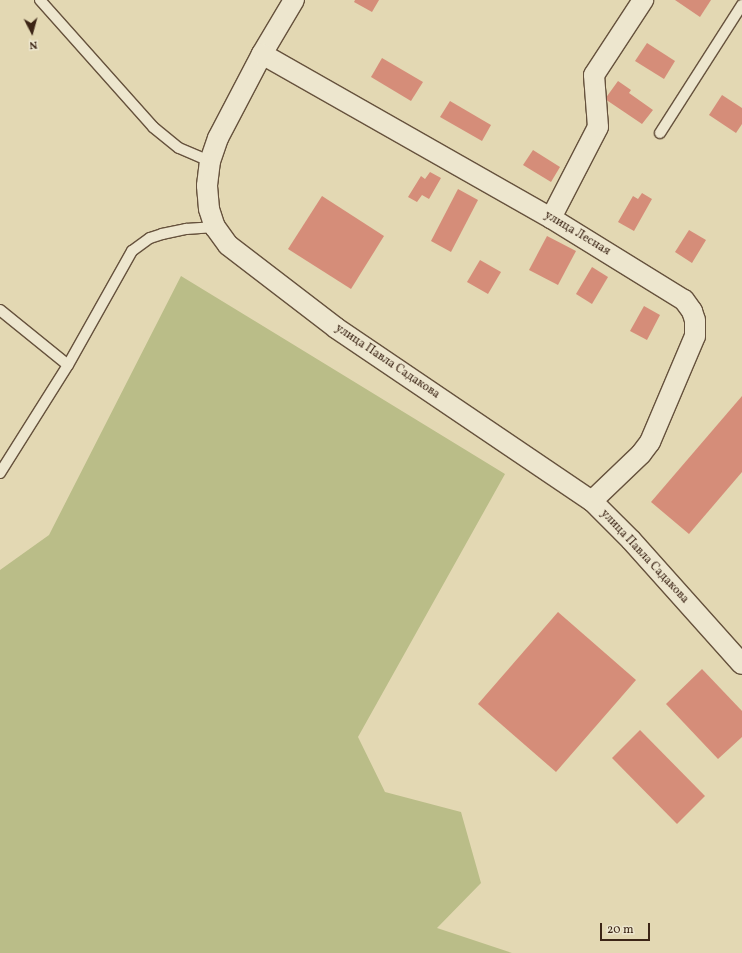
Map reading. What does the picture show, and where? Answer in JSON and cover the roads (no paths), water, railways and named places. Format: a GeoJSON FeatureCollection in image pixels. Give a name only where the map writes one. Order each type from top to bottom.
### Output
{"type":"FeatureCollection","features":[{"type":"Feature","properties":{"kind":"street","name":"улица Павла Садакова"},"geometry":{"type":"LineString","coordinates":[[294,0],[262,54],[218,138],[210,161],[207,186],[209,209],[215,227],[228,245],[336,328],[592,501],[631,540],[742,664]]}},
{"type":"Feature","properties":{"kind":"street"},"geometry":{"type":"LineString","coordinates":[[551,218],[598,127],[594,76],[643,0]]}},
{"type":"Feature","properties":{"kind":"street","name":"улица Лесная"},"geometry":{"type":"LineString","coordinates":[[262,54],[551,218],[684,300],[695,320],[695,336],[650,442],[641,454],[592,501]]}},
{"type":"Feature","properties":{"kind":"lane"},"geometry":{"type":"LineString","coordinates":[[40,0],[153,127],[179,148],[210,161]]}},
{"type":"Feature","properties":{"kind":"lane"},"geometry":{"type":"LineString","coordinates":[[660,133],[742,5]]}},
{"type":"Feature","properties":{"kind":"lane"},"geometry":{"type":"LineString","coordinates":[[0,473],[68,365],[132,251],[150,238],[162,234],[215,227]]}},
{"type":"Feature","properties":{"kind":"lane"},"geometry":{"type":"LineString","coordinates":[[0,310],[68,365]]}}]}
